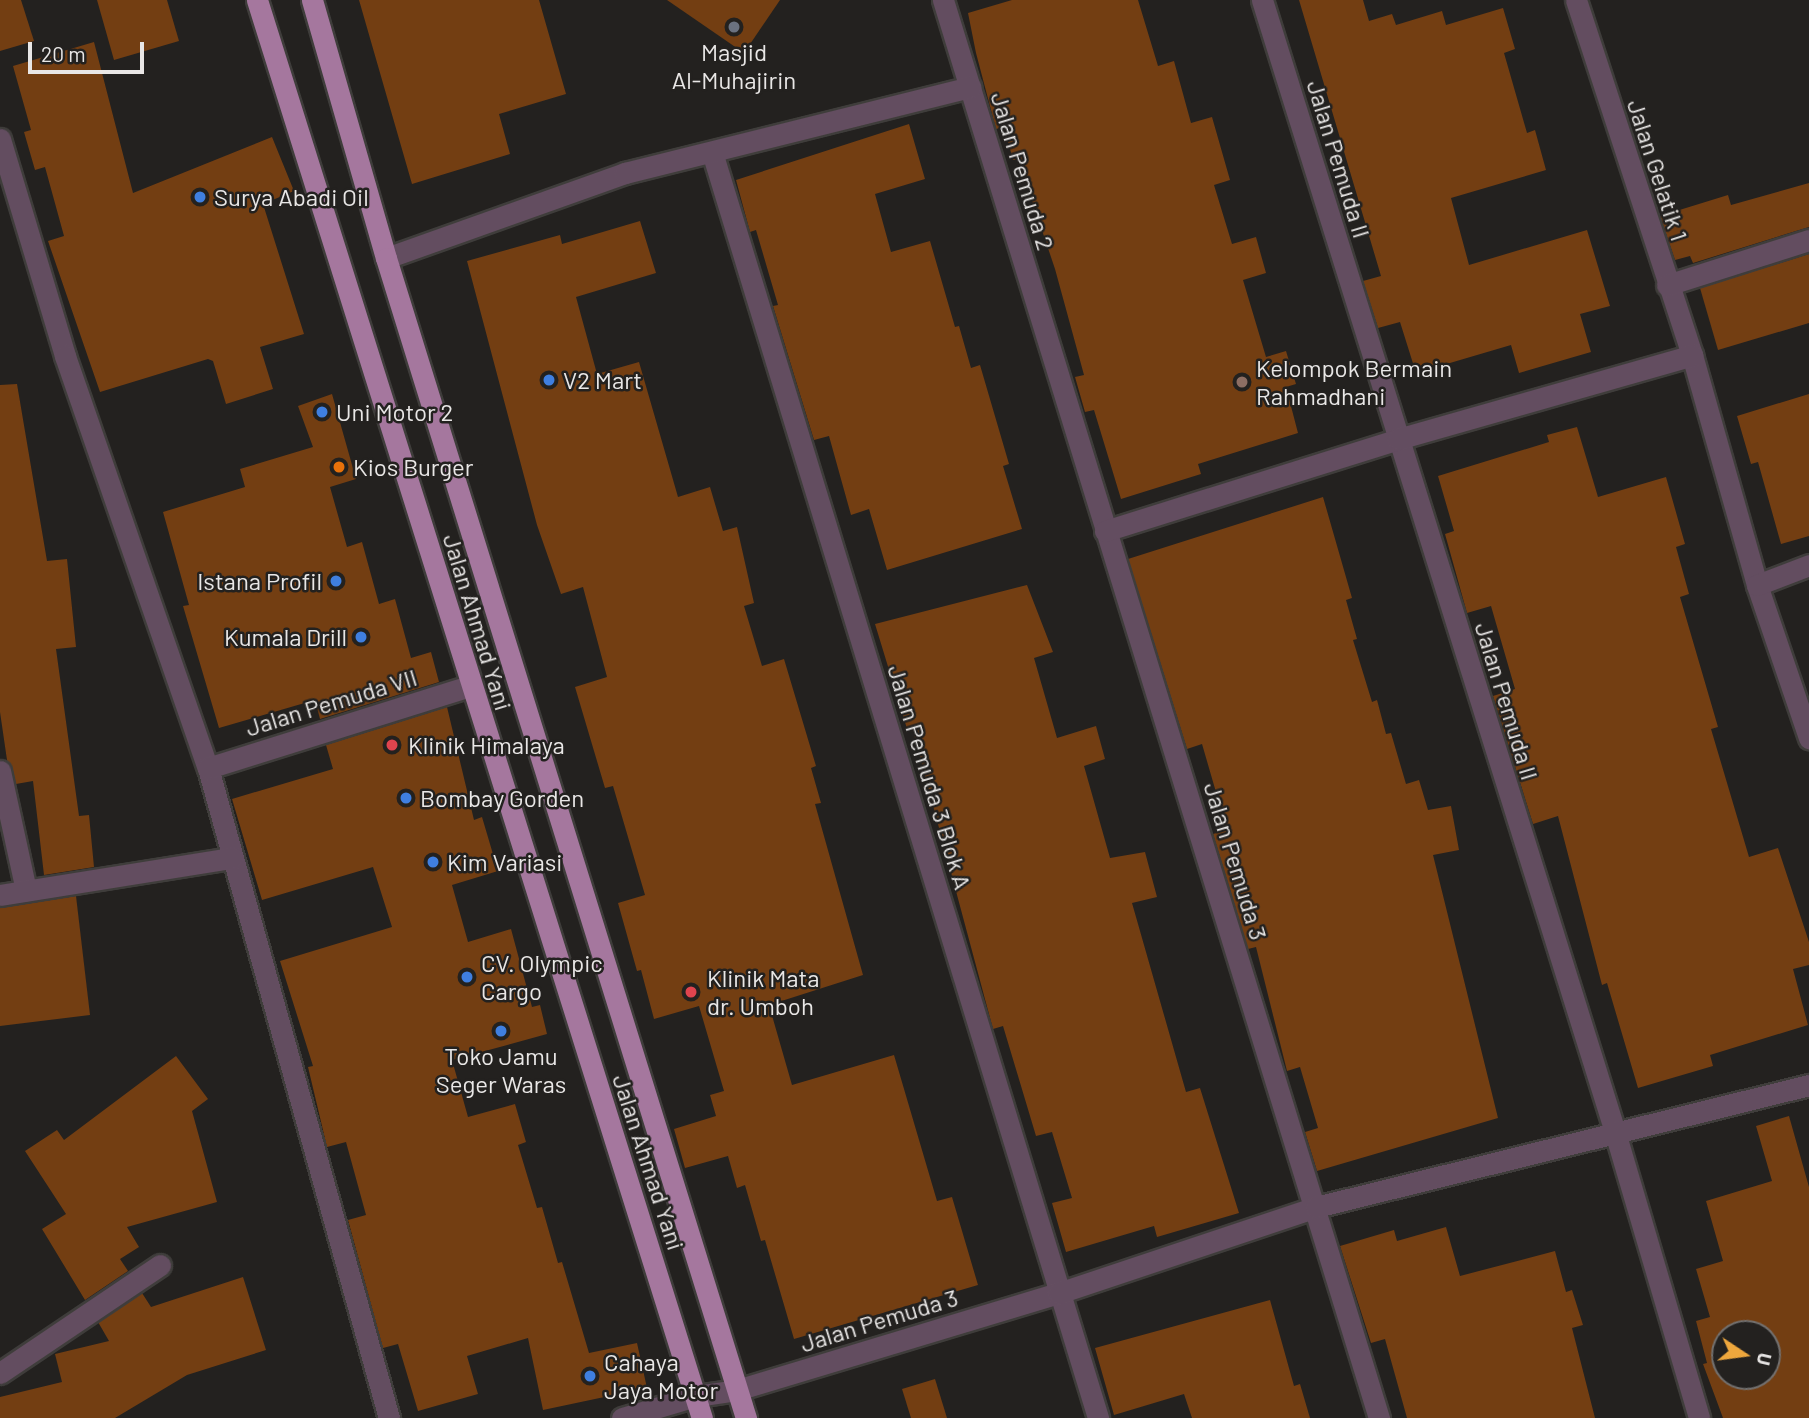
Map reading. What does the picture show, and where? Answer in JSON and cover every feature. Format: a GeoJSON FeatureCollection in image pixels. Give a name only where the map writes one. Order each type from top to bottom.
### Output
{"type":"FeatureCollection","features":[{"type":"Feature","properties":{"kind":"main road","name":"Jalan Ahmad Yani"},"geometry":{"type":"LineString","coordinates":[[257,0],[470,686],[702,1418]]}},
{"type":"Feature","properties":{"kind":"main road","name":"Jalan Ahmad Yani"},"geometry":{"type":"LineString","coordinates":[[312,0],[386,258],[746,1418]]}},
{"type":"Feature","properties":{"kind":"street"},"geometry":{"type":"LineString","coordinates":[[943,0],[970,87]]}},
{"type":"Feature","properties":{"kind":"street","name":"Jalan Pemuda II"},"geometry":{"type":"LineString","coordinates":[[1262,0],[1615,1132],[1699,1418]]}},
{"type":"Feature","properties":{"kind":"street","name":"Jalan Gelatik 1"},"geometry":{"type":"LineString","coordinates":[[1576,0],[1692,355],[1758,585],[1809,738]]}},
{"type":"Feature","properties":{"kind":"street","name":"Jalan Pemuda 2"},"geometry":{"type":"LineString","coordinates":[[386,258],[625,173],[970,87],[1105,531]]}},
{"type":"Feature","properties":{"kind":"street"},"geometry":{"type":"LineString","coordinates":[[0,139],[65,356],[208,768],[389,1418]]}},
{"type":"Feature","properties":{"kind":"street","name":"Jalan Pemuda 3 Blok A"},"geometry":{"type":"LineString","coordinates":[[712,152],[1098,1418]]}},
{"type":"Feature","properties":{"kind":"street"},"geometry":{"type":"LineString","coordinates":[[1667,285],[1809,240]]}},
{"type":"Feature","properties":{"kind":"street"},"geometry":{"type":"LineString","coordinates":[[1105,531],[1398,439],[1692,355]]}},
{"type":"Feature","properties":{"kind":"street","name":"Jalan Pemuda 3"},"geometry":{"type":"LineString","coordinates":[[1105,531],[1379,1418]]}},
{"type":"Feature","properties":{"kind":"street"},"geometry":{"type":"LineString","coordinates":[[1758,585],[1809,565]]}},
{"type":"Feature","properties":{"kind":"street","name":"Jalan Pemuda VII"},"geometry":{"type":"LineString","coordinates":[[208,768],[470,686]]}},
{"type":"Feature","properties":{"kind":"street"},"geometry":{"type":"LineString","coordinates":[[0,771],[26,890]]}},
{"type":"Feature","properties":{"kind":"street"},"geometry":{"type":"LineString","coordinates":[[0,895],[232,858]]}},
{"type":"Feature","properties":{"kind":"street","name":"Jalan Pemuda 3"},"geometry":{"type":"LineString","coordinates":[[622,1418],[696,1396],[737,1390],[1059,1293],[1316,1207],[1809,1085]]}},
{"type":"Feature","properties":{"kind":"street"},"geometry":{"type":"LineString","coordinates":[[0,1373],[160,1265]]}},
{"type":"Feature","properties":{"kind":"building"},"geometry":{"type":"Polygon","coordinates":[[[0,0],[21,0],[34,41],[0,51],[0,0]]]}},
{"type":"Feature","properties":{"kind":"building"},"geometry":{"type":"Polygon","coordinates":[[[97,0],[167,0],[179,41],[114,60],[97,0]]]}},
{"type":"Feature","properties":{"kind":"building"},"geometry":{"type":"Polygon","coordinates":[[[359,0],[539,0],[566,94],[499,114],[510,154],[412,184],[359,0]]]}},
{"type":"Feature","properties":{"kind":"building","name":"Masjid Al-Muhajirin"},"geometry":{"type":"Polygon","coordinates":[[[667,0],[780,0],[744,53],[667,0]]]}},
{"type":"Feature","properties":{"kind":"building"},"geometry":{"type":"Polygon","coordinates":[[[1012,0],[1138,0],[1158,66],[1174,61],[1191,123],[1212,117],[1230,180],[1214,185],[1232,244],[1256,237],[1266,273],[1243,280],[1266,357],[1286,351],[1296,384],[1286,387],[1298,433],[1198,464],[1201,474],[1121,499],[1094,410],[1085,412],[1075,377],[1084,375],[1055,269],[1018,159],[1013,160],[1004,127],[996,129],[976,53],[968,13],[1012,0]]]}},
{"type":"Feature","properties":{"kind":"building"},"geometry":{"type":"Polygon","coordinates":[[[1299,0],[1363,0],[1369,21],[1392,14],[1396,25],[1442,11],[1446,25],[1503,8],[1515,49],[1504,53],[1527,133],[1535,130],[1546,170],[1451,198],[1469,265],[1587,230],[1610,306],[1580,314],[1591,352],[1519,373],[1511,345],[1416,373],[1400,322],[1378,328],[1363,281],[1381,276],[1299,0]]]}},
{"type":"Feature","properties":{"kind":"building"},"geometry":{"type":"Polygon","coordinates":[[[94,42],[133,193],[272,137],[294,191],[263,204],[304,334],[260,347],[273,389],[226,404],[213,361],[208,359],[100,392],[48,241],[64,236],[45,167],[35,170],[24,132],[31,130],[13,66],[94,42]]]}},
{"type":"Feature","properties":{"kind":"building"},"geometry":{"type":"Polygon","coordinates":[[[909,124],[925,179],[875,194],[891,252],[930,241],[955,327],[959,326],[971,368],[980,365],[1009,464],[1003,466],[1022,529],[887,570],[869,509],[851,515],[829,436],[814,440],[773,306],[778,305],[756,230],[750,232],[736,180],[909,124]]]}},
{"type":"Feature","properties":{"kind":"building"},"geometry":{"type":"Polygon","coordinates":[[[1809,183],[1809,227],[1693,263],[1690,256],[1675,260],[1660,216],[1728,195],[1731,205],[1809,183]]]}},
{"type":"Feature","properties":{"kind":"building"},"geometry":{"type":"Polygon","coordinates":[[[640,221],[656,273],[576,297],[597,374],[639,362],[678,497],[710,487],[723,531],[737,527],[754,603],[744,606],[762,666],[784,659],[816,766],[811,768],[821,803],[815,804],[863,975],[769,1005],[792,1085],[894,1055],[937,1201],[952,1197],[978,1285],[794,1339],[765,1240],[761,1241],[745,1185],[737,1188],[728,1156],[685,1168],[674,1129],[716,1116],[710,1095],[724,1091],[699,1006],[654,1019],[641,970],[637,971],[618,903],[645,895],[613,786],[605,788],[575,687],[607,677],[583,587],[561,594],[537,525],[467,261],[560,235],[562,244],[640,221]]]}},
{"type":"Feature","properties":{"kind":"building"},"geometry":{"type":"Polygon","coordinates":[[[1809,254],[1809,323],[1718,350],[1700,288],[1809,254]]]}},
{"type":"Feature","properties":{"kind":"building"},"geometry":{"type":"Polygon","coordinates":[[[17,384],[47,561],[67,559],[76,647],[56,649],[79,816],[89,815],[94,867],[44,875],[33,781],[16,784],[7,760],[0,712],[0,385],[17,384]]]}},
{"type":"Feature","properties":{"kind":"building"},"geometry":{"type":"Polygon","coordinates":[[[332,394],[356,479],[330,487],[347,547],[362,542],[379,604],[395,599],[411,658],[431,652],[439,682],[320,719],[315,700],[219,728],[183,606],[189,605],[163,512],[245,487],[240,469],[313,447],[298,406],[332,394]]]}},
{"type":"Feature","properties":{"kind":"building"},"geometry":{"type":"Polygon","coordinates":[[[1809,394],[1809,536],[1781,544],[1758,462],[1751,464],[1737,416],[1809,394]]]}},
{"type":"Feature","properties":{"kind":"building"},"geometry":{"type":"Polygon","coordinates":[[[1577,427],[1598,497],[1666,477],[1685,544],[1676,547],[1689,594],[1680,597],[1718,727],[1711,729],[1749,857],[1778,848],[1809,942],[1809,965],[1793,969],[1808,1025],[1710,1055],[1713,1066],[1638,1088],[1607,983],[1602,985],[1558,816],[1533,824],[1493,696],[1515,689],[1491,606],[1467,613],[1445,534],[1454,531],[1438,476],[1549,442],[1547,435],[1577,427]]]}},
{"type":"Feature","properties":{"kind":"building"},"geometry":{"type":"Polygon","coordinates":[[[1323,497],[1352,598],[1346,600],[1357,639],[1353,640],[1372,702],[1377,700],[1386,734],[1391,733],[1406,784],[1419,780],[1428,810],[1451,806],[1459,850],[1433,855],[1498,1118],[1317,1171],[1305,1132],[1318,1128],[1300,1067],[1287,1071],[1256,947],[1248,949],[1213,834],[1227,830],[1202,744],[1187,749],[1128,559],[1323,497]]]}},
{"type":"Feature","properties":{"kind":"building"},"geometry":{"type":"Polygon","coordinates":[[[1027,585],[1053,652],[1034,658],[1057,738],[1096,726],[1105,759],[1084,766],[1110,858],[1145,852],[1157,897],[1132,903],[1186,1092],[1200,1088],[1239,1213],[1157,1237],[1154,1226],[1066,1252],[1052,1203],[1072,1198],[1052,1132],[1036,1136],[1003,1026],[993,1029],[913,731],[908,732],[875,624],[1027,585]]]}},
{"type":"Feature","properties":{"kind":"building"},"geometry":{"type":"Polygon","coordinates":[[[447,707],[474,820],[482,817],[498,871],[452,885],[468,942],[511,929],[532,1007],[540,1005],[547,1034],[452,1060],[468,1117],[515,1104],[526,1142],[518,1145],[537,1208],[542,1207],[558,1263],[562,1262],[589,1353],[637,1343],[647,1388],[543,1410],[528,1338],[467,1356],[478,1394],[418,1411],[398,1344],[383,1348],[348,1220],[366,1215],[346,1142],[327,1147],[308,1067],[313,1066],[280,961],[392,927],[373,867],[262,900],[232,799],[333,769],[326,745],[447,707]]]}},
{"type":"Feature","properties":{"kind":"building"},"geometry":{"type":"Polygon","coordinates":[[[76,896],[90,1015],[0,1026],[0,908],[76,896]]]}},
{"type":"Feature","properties":{"kind":"building"},"geometry":{"type":"Polygon","coordinates":[[[176,1056],[208,1099],[192,1111],[217,1202],[127,1227],[139,1247],[120,1259],[128,1271],[85,1300],[42,1229],[66,1214],[25,1151],[57,1130],[64,1140],[176,1056]]]}},
{"type":"Feature","properties":{"kind":"building"},"geometry":{"type":"Polygon","coordinates":[[[1789,1116],[1809,1187],[1809,1418],[1723,1418],[1713,1390],[1781,1390],[1781,1320],[1711,1320],[1711,1386],[1703,1364],[1707,1363],[1696,1321],[1710,1317],[1696,1269],[1723,1261],[1706,1201],[1772,1181],[1756,1126],[1789,1116]]]}},
{"type":"Feature","properties":{"kind":"building"},"geometry":{"type":"Polygon","coordinates":[[[1446,1227],[1460,1276],[1555,1251],[1566,1292],[1572,1290],[1583,1325],[1572,1328],[1595,1418],[1407,1418],[1385,1339],[1371,1343],[1340,1246],[1394,1230],[1397,1241],[1446,1227]]]}},
{"type":"Feature","properties":{"kind":"building"},"geometry":{"type":"Polygon","coordinates":[[[243,1277],[266,1350],[187,1375],[115,1418],[0,1418],[0,1397],[62,1382],[55,1354],[109,1341],[98,1322],[142,1293],[151,1307],[243,1277]]]}},
{"type":"Feature","properties":{"kind":"building"},"geometry":{"type":"Polygon","coordinates":[[[1270,1300],[1294,1386],[1300,1384],[1310,1418],[1192,1418],[1184,1394],[1114,1415],[1095,1348],[1270,1300]]]}},
{"type":"Feature","properties":{"kind":"building"},"geometry":{"type":"Polygon","coordinates":[[[935,1379],[947,1418],[911,1418],[902,1389],[935,1379]]]}},
{"type":"Feature","properties":{"kind":"place","name":"Masjid Al-Muhajirin"},"geometry":{"type":"Point","coordinates":[734,27]}},
{"type":"Feature","properties":{"kind":"place","name":"Surya Abadi Oil"},"geometry":{"type":"Point","coordinates":[200,197]}},
{"type":"Feature","properties":{"kind":"place","name":"V2 Mart"},"geometry":{"type":"Point","coordinates":[549,380]}},
{"type":"Feature","properties":{"kind":"place","name":"Kelompok Bermain Rahmadhani"},"geometry":{"type":"Point","coordinates":[1242,382]}},
{"type":"Feature","properties":{"kind":"place","name":"Uni Motor 2"},"geometry":{"type":"Point","coordinates":[322,412]}},
{"type":"Feature","properties":{"kind":"place","name":"Kios Burger"},"geometry":{"type":"Point","coordinates":[339,467]}},
{"type":"Feature","properties":{"kind":"place","name":"Istana Profil"},"geometry":{"type":"Point","coordinates":[336,581]}},
{"type":"Feature","properties":{"kind":"place","name":"Kumala Drill"},"geometry":{"type":"Point","coordinates":[361,637]}},
{"type":"Feature","properties":{"kind":"place","name":"Klinik Himalaya"},"geometry":{"type":"Point","coordinates":[392,745]}},
{"type":"Feature","properties":{"kind":"place","name":"Bombay Gorden"},"geometry":{"type":"Point","coordinates":[406,798]}},
{"type":"Feature","properties":{"kind":"place","name":"Kim Variasi"},"geometry":{"type":"Point","coordinates":[433,862]}},
{"type":"Feature","properties":{"kind":"place","name":"CV. Olympic Cargo"},"geometry":{"type":"Point","coordinates":[467,977]}},
{"type":"Feature","properties":{"kind":"place","name":"Klinik Mata dr. Umboh"},"geometry":{"type":"Point","coordinates":[691,992]}},
{"type":"Feature","properties":{"kind":"place","name":"Toko Jamu Seger Waras"},"geometry":{"type":"Point","coordinates":[501,1031]}},
{"type":"Feature","properties":{"kind":"place","name":"Cahaya Jaya Motor"},"geometry":{"type":"Point","coordinates":[590,1376]}}]}
